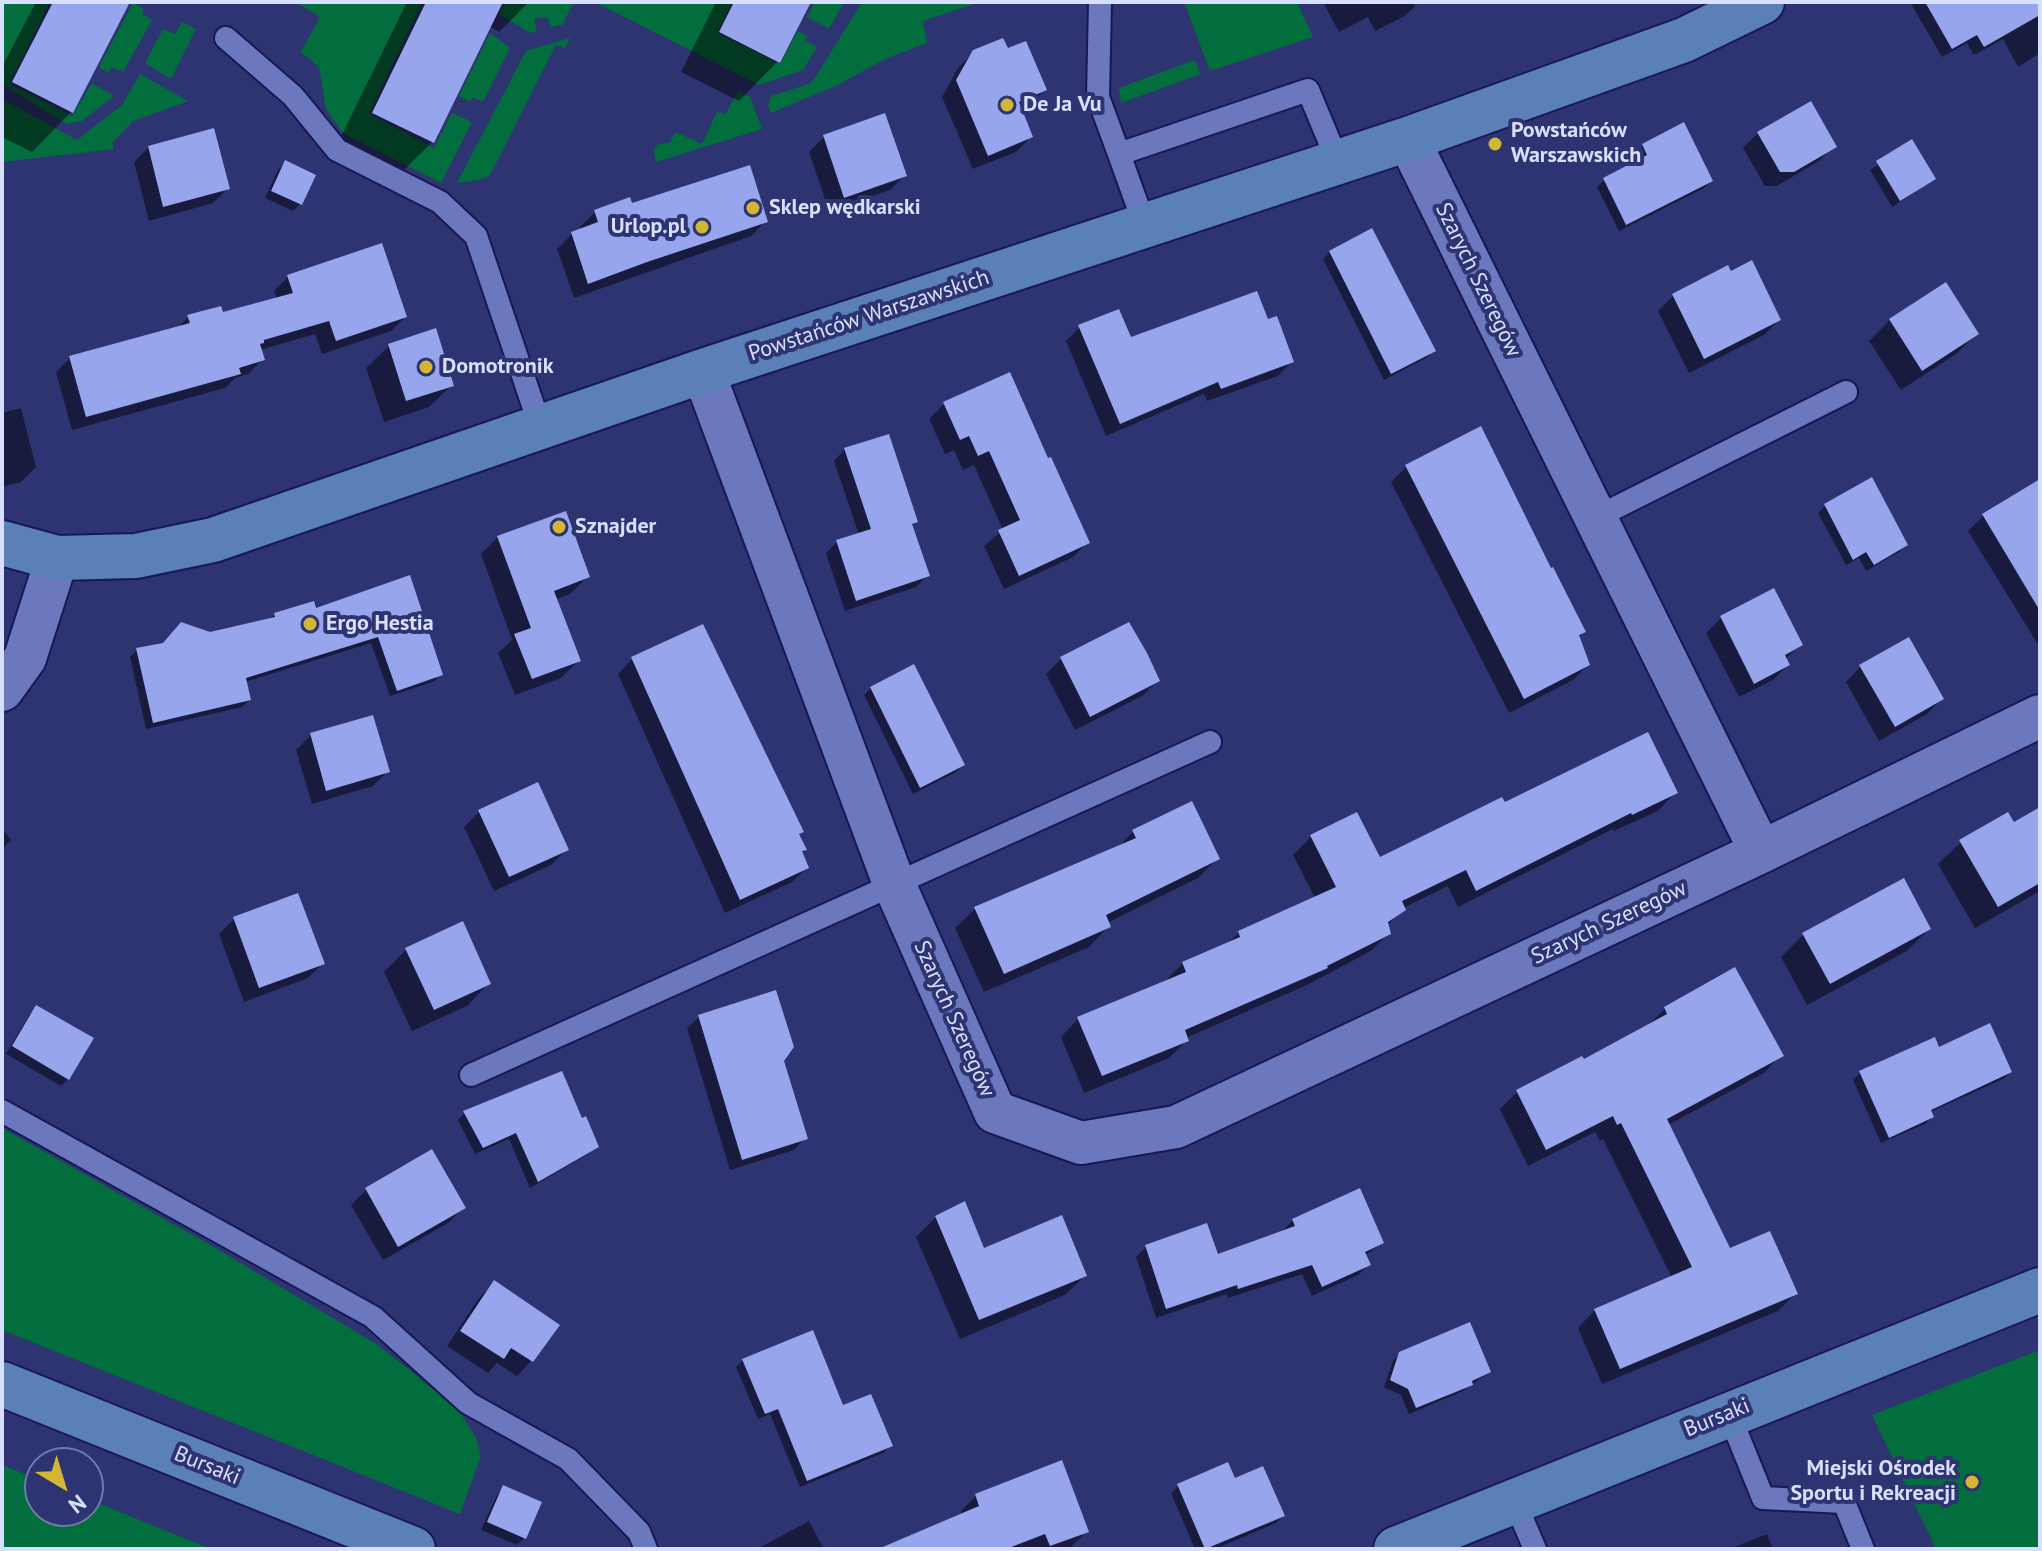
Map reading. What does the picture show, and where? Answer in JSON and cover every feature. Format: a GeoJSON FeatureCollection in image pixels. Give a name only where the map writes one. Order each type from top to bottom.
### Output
{"type":"FeatureCollection","features":[{"type":"Feature","properties":{"kind":"street","name":"Powstańców Warszawskich"},"geometry":{"type":"LineString","coordinates":[[2,543],[57,558],[136,556],[213,540],[703,371],[1408,139],[1684,40],[1762,2]]}},
{"type":"Feature","properties":{"kind":"street","name":"Szarych Szeregów"},"geometry":{"type":"LineString","coordinates":[[1408,139],[1761,852]]}},
{"type":"Feature","properties":{"kind":"street","name":"Szarych Szeregów"},"geometry":{"type":"LineString","coordinates":[[703,371],[895,886],[995,1112],[1081,1143],[1176,1127],[1761,852],[2040,716]]}},
{"type":"Feature","properties":{"kind":"street"},"geometry":{"type":"LineString","coordinates":[[2,690],[25,658],[57,558]]}},
{"type":"Feature","properties":{"kind":"street","name":"Bursaki"},"geometry":{"type":"LineString","coordinates":[[1396,1549],[2040,1290]]}},
{"type":"Feature","properties":{"kind":"street","name":"Bursaki"},"geometry":{"type":"LineString","coordinates":[[2,1384],[413,1549]]}},
{"type":"Feature","properties":{"kind":"lane"},"geometry":{"type":"LineString","coordinates":[[1100,2],[1098,97],[1145,226]]}},
{"type":"Feature","properties":{"kind":"lane"},"geometry":{"type":"LineString","coordinates":[[226,38],[293,96],[337,150],[440,202],[476,236],[540,426]]}},
{"type":"Feature","properties":{"kind":"lane"},"geometry":{"type":"LineString","coordinates":[[1119,154],[1308,90],[1338,162]]}},
{"type":"Feature","properties":{"kind":"lane"},"geometry":{"type":"LineString","coordinates":[[1595,518],[1846,392]]}},
{"type":"Feature","properties":{"kind":"lane"},"geometry":{"type":"LineString","coordinates":[[471,1075],[1210,742]]}},
{"type":"Feature","properties":{"kind":"lane"},"geometry":{"type":"LineString","coordinates":[[2,1111],[373,1317],[468,1403],[568,1459],[639,1532],[646,1549]]}},
{"type":"Feature","properties":{"kind":"lane"},"geometry":{"type":"LineString","coordinates":[[1729,1414],[1763,1498],[1844,1502],[1863,1549]]}},
{"type":"Feature","properties":{"kind":"lane"},"geometry":{"type":"LineString","coordinates":[[1514,1500],[1535,1549]]}},
{"type":"Feature","properties":{"kind":"green space"},"geometry":{"type":"Polygon","coordinates":[[[2,2],[50,2],[9,84],[72,116],[92,83],[114,96],[82,121],[67,124],[2,84],[2,2]]]}},
{"type":"Feature","properties":{"kind":"green space"},"geometry":{"type":"Polygon","coordinates":[[[296,2],[422,2],[369,114],[434,148],[452,113],[472,122],[441,183],[343,133],[326,109],[319,67],[301,52],[320,17],[296,2]]]}},
{"type":"Feature","properties":{"kind":"green space"},"geometry":{"type":"Polygon","coordinates":[[[505,2],[574,2],[562,25],[551,27],[547,17],[534,19],[537,31],[530,33],[499,14],[505,2]]]}},
{"type":"Feature","properties":{"kind":"green space"},"geometry":{"type":"Polygon","coordinates":[[[595,2],[732,2],[717,33],[780,64],[798,31],[817,47],[803,70],[759,85],[595,2]]]}},
{"type":"Feature","properties":{"kind":"green space"},"geometry":{"type":"Polygon","coordinates":[[[815,2],[844,2],[829,29],[807,17],[815,2]]]}},
{"type":"Feature","properties":{"kind":"green space"},"geometry":{"type":"Polygon","coordinates":[[[862,2],[980,2],[923,21],[927,43],[885,59],[838,85],[771,113],[768,106],[771,96],[809,84],[815,78],[862,2]]]}},
{"type":"Feature","properties":{"kind":"green space"},"geometry":{"type":"Polygon","coordinates":[[[1184,2],[1297,2],[1313,37],[1210,71],[1184,2]]]}},
{"type":"Feature","properties":{"kind":"green space"},"geometry":{"type":"Polygon","coordinates":[[[133,3],[144,9],[142,14],[152,20],[123,72],[112,67],[108,73],[99,67],[133,3]]]}},
{"type":"Feature","properties":{"kind":"green space"},"geometry":{"type":"Polygon","coordinates":[[[182,22],[196,29],[171,79],[145,63],[163,29],[175,34],[182,22]]]}},
{"type":"Feature","properties":{"kind":"green space"},"geometry":{"type":"Polygon","coordinates":[[[490,33],[510,48],[483,102],[473,97],[470,102],[459,96],[490,33]]]}},
{"type":"Feature","properties":{"kind":"green space"},"geometry":{"type":"Polygon","coordinates":[[[570,38],[565,48],[556,45],[490,175],[457,183],[526,51],[570,38]]]}},
{"type":"Feature","properties":{"kind":"green space"},"geometry":{"type":"Polygon","coordinates":[[[1195,60],[1201,74],[1121,103],[1119,88],[1195,60]]]}},
{"type":"Feature","properties":{"kind":"green space"},"geometry":{"type":"Polygon","coordinates":[[[140,74],[188,101],[133,121],[112,143],[114,149],[2,162],[2,99],[77,140],[122,105],[140,74]]]}},
{"type":"Feature","properties":{"kind":"green space"},"geometry":{"type":"Polygon","coordinates":[[[738,91],[750,97],[762,129],[656,162],[654,149],[658,144],[669,143],[676,132],[702,144],[717,112],[726,114],[738,91]]]}},
{"type":"Feature","properties":{"kind":"green space"},"geometry":{"type":"Polygon","coordinates":[[[2,1128],[207,1243],[378,1345],[458,1409],[476,1438],[481,1456],[460,1514],[2,1330],[2,1128]]]}},
{"type":"Feature","properties":{"kind":"green space","name":"Miejski Ośrodek Sportu i Rekreacji"},"geometry":{"type":"Polygon","coordinates":[[[2040,1350],[2040,1549],[1936,1549],[1872,1415],[2040,1350]]]}},
{"type":"Feature","properties":{"kind":"green space"},"geometry":{"type":"Polygon","coordinates":[[[2,1465],[24,1474],[24,1527],[104,1527],[104,1506],[211,1549],[2,1549],[2,1465]]]}},
{"type":"Feature","properties":{"kind":"building"},"geometry":{"type":"Polygon","coordinates":[[[53,2],[130,2],[73,113],[12,82],[53,2]]]}},
{"type":"Feature","properties":{"kind":"building"},"geometry":{"type":"Polygon","coordinates":[[[426,2],[503,2],[434,143],[372,113],[426,2]]]}},
{"type":"Feature","properties":{"kind":"building"},"geometry":{"type":"Polygon","coordinates":[[[734,2],[811,2],[780,63],[719,32],[734,2]]]}},
{"type":"Feature","properties":{"kind":"building"},"geometry":{"type":"Polygon","coordinates":[[[1925,2],[2040,2],[2040,15],[1984,47],[1977,35],[1952,49],[1925,2]]]}},
{"type":"Feature","properties":{"kind":"building"},"geometry":{"type":"Polygon","coordinates":[[[1003,38],[1008,48],[1026,41],[1047,90],[1019,102],[1033,137],[988,156],[956,80],[973,50],[1003,38]]]}},
{"type":"Feature","properties":{"kind":"building"},"geometry":{"type":"Polygon","coordinates":[[[1811,101],[1837,147],[1794,172],[1780,172],[1757,132],[1811,101]]]}},
{"type":"Feature","properties":{"kind":"building"},"geometry":{"type":"Polygon","coordinates":[[[885,113],[907,176],[844,198],[823,135],[885,113]]]}},
{"type":"Feature","properties":{"kind":"building"},"geometry":{"type":"Polygon","coordinates":[[[1684,122],[1713,181],[1626,225],[1603,178],[1647,155],[1642,144],[1684,122]]]}},
{"type":"Feature","properties":{"kind":"building"},"geometry":{"type":"Polygon","coordinates":[[[214,128],[230,189],[163,207],[148,146],[214,128]]]}},
{"type":"Feature","properties":{"kind":"building"},"geometry":{"type":"Polygon","coordinates":[[[1912,139],[1936,179],[1900,201],[1876,161],[1912,139]]]}},
{"type":"Feature","properties":{"kind":"building"},"geometry":{"type":"Polygon","coordinates":[[[285,160],[316,175],[302,205],[271,191],[285,160]]]}},
{"type":"Feature","properties":{"kind":"building"},"geometry":{"type":"Polygon","coordinates":[[[750,165],[768,222],[588,284],[571,232],[598,222],[594,210],[630,197],[632,203],[750,165]]]}},
{"type":"Feature","properties":{"kind":"building"},"geometry":{"type":"Polygon","coordinates":[[[1372,228],[1436,351],[1391,374],[1329,251],[1372,228]]]}},
{"type":"Feature","properties":{"kind":"building"},"geometry":{"type":"Polygon","coordinates":[[[382,243],[407,317],[336,341],[329,321],[264,340],[260,344],[265,360],[239,368],[241,374],[86,417],[69,356],[190,323],[187,315],[221,306],[223,312],[293,293],[287,275],[382,243]]]}},
{"type":"Feature","properties":{"kind":"building"},"geometry":{"type":"Polygon","coordinates":[[[1752,260],[1781,320],[1704,359],[1672,294],[1728,265],[1731,271],[1752,260]]]}},
{"type":"Feature","properties":{"kind":"building"},"geometry":{"type":"Polygon","coordinates":[[[1946,282],[1979,334],[1922,371],[1889,319],[1946,282]]]}},
{"type":"Feature","properties":{"kind":"building"},"geometry":{"type":"Polygon","coordinates":[[[1257,291],[1268,319],[1277,316],[1294,362],[1221,389],[1218,382],[1120,424],[1078,325],[1119,309],[1131,337],[1257,291]]]}},
{"type":"Feature","properties":{"kind":"building"},"geometry":{"type":"Polygon","coordinates":[[[436,328],[454,386],[406,401],[388,344],[436,328]]]}},
{"type":"Feature","properties":{"kind":"building"},"geometry":{"type":"Polygon","coordinates":[[[1010,372],[1090,543],[1019,576],[998,530],[1020,520],[989,451],[978,456],[969,436],[960,440],[943,402],[1010,372]]]}},
{"type":"Feature","properties":{"kind":"building"},"geometry":{"type":"Polygon","coordinates":[[[1481,426],[1586,632],[1579,635],[1590,665],[1524,699],[1405,465],[1481,426]]]}},
{"type":"Feature","properties":{"kind":"building"},"geometry":{"type":"Polygon","coordinates":[[[889,434],[918,522],[912,524],[930,576],[856,601],[836,540],[871,529],[844,448],[889,434]]]}},
{"type":"Feature","properties":{"kind":"building"},"geometry":{"type":"Polygon","coordinates":[[[1872,477],[1908,545],[1874,565],[1866,552],[1853,560],[1824,504],[1872,477]]]}},
{"type":"Feature","properties":{"kind":"building"},"geometry":{"type":"Polygon","coordinates":[[[2040,479],[2040,611],[1982,514],[2040,479]]]}},
{"type":"Feature","properties":{"kind":"building"},"geometry":{"type":"Polygon","coordinates":[[[566,511],[590,577],[554,591],[581,661],[532,679],[514,634],[531,628],[497,536],[566,511]]]}},
{"type":"Feature","properties":{"kind":"building"},"geometry":{"type":"Polygon","coordinates":[[[410,575],[443,675],[397,691],[378,637],[246,678],[251,700],[153,723],[136,648],[163,643],[181,622],[210,632],[275,617],[274,613],[314,601],[316,608],[410,575]]]}},
{"type":"Feature","properties":{"kind":"building"},"geometry":{"type":"Polygon","coordinates":[[[1774,588],[1803,645],[1785,655],[1790,665],[1754,684],[1720,616],[1774,588]]]}},
{"type":"Feature","properties":{"kind":"building"},"geometry":{"type":"Polygon","coordinates":[[[1129,622],[1160,681],[1090,717],[1060,657],[1129,622]]]}},
{"type":"Feature","properties":{"kind":"building"},"geometry":{"type":"Polygon","coordinates":[[[703,624],[804,832],[799,834],[807,850],[802,851],[809,868],[740,900],[631,657],[703,624]]]}},
{"type":"Feature","properties":{"kind":"building"},"geometry":{"type":"Polygon","coordinates":[[[1909,637],[1944,699],[1895,727],[1859,665],[1909,637]]]}},
{"type":"Feature","properties":{"kind":"building"},"geometry":{"type":"Polygon","coordinates":[[[914,664],[965,765],[920,788],[870,687],[914,664]]]}},
{"type":"Feature","properties":{"kind":"building"},"geometry":{"type":"Polygon","coordinates":[[[373,715],[390,772],[326,791],[310,733],[373,715]]]}},
{"type":"Feature","properties":{"kind":"building"},"geometry":{"type":"Polygon","coordinates":[[[1648,732],[1678,793],[1631,813],[1476,891],[1466,870],[1402,901],[1406,910],[1388,922],[1391,934],[1328,968],[1185,1030],[1189,1041],[1102,1076],[1077,1017],[1186,972],[1182,962],[1240,937],[1238,931],[1336,887],[1310,835],[1357,812],[1380,857],[1502,797],[1505,802],[1648,732]]]}},
{"type":"Feature","properties":{"kind":"building"},"geometry":{"type":"Polygon","coordinates":[[[538,782],[569,850],[509,877],[478,810],[538,782]]]}},
{"type":"Feature","properties":{"kind":"building"},"geometry":{"type":"Polygon","coordinates":[[[1192,801],[1220,859],[1106,915],[1111,927],[1004,974],[974,907],[1136,838],[1132,830],[1192,801]]]}},
{"type":"Feature","properties":{"kind":"building"},"geometry":{"type":"Polygon","coordinates":[[[2040,807],[2040,883],[1998,907],[1959,840],[2008,812],[2014,822],[2040,807]]]}},
{"type":"Feature","properties":{"kind":"building"},"geometry":{"type":"Polygon","coordinates":[[[1904,878],[1931,929],[1830,984],[1802,933],[1904,878]]]}},
{"type":"Feature","properties":{"kind":"building"},"geometry":{"type":"Polygon","coordinates":[[[298,893],[325,964],[259,988],[233,917],[298,893]]]}},
{"type":"Feature","properties":{"kind":"building"},"geometry":{"type":"Polygon","coordinates":[[[463,921],[491,984],[434,1010],[405,948],[463,921]]]}},
{"type":"Feature","properties":{"kind":"building"},"geometry":{"type":"Polygon","coordinates":[[[1735,967],[1784,1056],[1667,1119],[1730,1248],[1770,1231],[1798,1294],[1620,1369],[1594,1309],[1692,1267],[1621,1123],[1617,1125],[1613,1116],[1546,1150],[1516,1090],[1582,1056],[1584,1059],[1667,1014],[1664,1007],[1735,967]]]}},
{"type":"Feature","properties":{"kind":"building"},"geometry":{"type":"Polygon","coordinates":[[[776,990],[794,1047],[784,1061],[808,1139],[742,1160],[698,1015],[776,990]]]}},
{"type":"Feature","properties":{"kind":"building"},"geometry":{"type":"Polygon","coordinates":[[[36,1005],[94,1038],[69,1080],[12,1046],[36,1005]]]}},
{"type":"Feature","properties":{"kind":"building"},"geometry":{"type":"Polygon","coordinates":[[[1990,1023],[2012,1072],[1931,1110],[1934,1117],[1889,1138],[1859,1071],[1935,1037],[1939,1047],[1990,1023]]]}},
{"type":"Feature","properties":{"kind":"building"},"geometry":{"type":"Polygon","coordinates":[[[562,1071],[582,1118],[586,1116],[599,1147],[538,1182],[516,1133],[483,1148],[463,1111],[562,1071]]]}},
{"type":"Feature","properties":{"kind":"building"},"geometry":{"type":"Polygon","coordinates":[[[432,1149],[466,1208],[398,1247],[365,1188],[432,1149]]]}},
{"type":"Feature","properties":{"kind":"building"},"geometry":{"type":"Polygon","coordinates":[[[1360,1188],[1384,1243],[1365,1252],[1371,1265],[1322,1287],[1312,1265],[1238,1289],[1237,1285],[1166,1309],[1145,1245],[1207,1223],[1218,1254],[1295,1226],[1292,1219],[1360,1188]]]}},
{"type":"Feature","properties":{"kind":"building"},"geometry":{"type":"Polygon","coordinates":[[[965,1201],[984,1248],[1062,1215],[1087,1276],[979,1320],[935,1216],[965,1201]]]}},
{"type":"Feature","properties":{"kind":"building"},"geometry":{"type":"Polygon","coordinates":[[[494,1280],[560,1325],[533,1362],[511,1348],[504,1359],[460,1331],[494,1280]]]}},
{"type":"Feature","properties":{"kind":"building"},"geometry":{"type":"Polygon","coordinates":[[[1470,1322],[1491,1372],[1472,1381],[1473,1385],[1416,1408],[1408,1389],[1390,1380],[1399,1352],[1470,1322]]]}},
{"type":"Feature","properties":{"kind":"building"},"geometry":{"type":"Polygon","coordinates":[[[813,1330],[843,1405],[871,1394],[893,1446],[807,1481],[778,1409],[765,1414],[742,1359],[813,1330]]]}},
{"type":"Feature","properties":{"kind":"building"},"geometry":{"type":"Polygon","coordinates":[[[1062,1460],[1089,1532],[1050,1546],[1045,1534],[1006,1549],[878,1549],[979,1506],[975,1494],[1062,1460]]]}},
{"type":"Feature","properties":{"kind":"building"},"geometry":{"type":"Polygon","coordinates":[[[1228,1462],[1235,1478],[1263,1466],[1285,1516],[1205,1549],[1177,1484],[1228,1462]]]}},
{"type":"Feature","properties":{"kind":"building"},"geometry":{"type":"Polygon","coordinates":[[[503,1485],[542,1502],[526,1539],[487,1522],[503,1485]]]}},
{"type":"Feature","properties":{"kind":"place","name":"De Ja Vu"},"geometry":{"type":"Point","coordinates":[1007,105]}},
{"type":"Feature","properties":{"kind":"place","name":"Powstańców Warszawskich"},"geometry":{"type":"Point","coordinates":[1495,144]}},
{"type":"Feature","properties":{"kind":"place","name":"Sklep wędkarski"},"geometry":{"type":"Point","coordinates":[753,208]}},
{"type":"Feature","properties":{"kind":"place","name":"Urlop.pl"},"geometry":{"type":"Point","coordinates":[702,227]}},
{"type":"Feature","properties":{"kind":"place","name":"Domotronik"},"geometry":{"type":"Point","coordinates":[426,367]}},
{"type":"Feature","properties":{"kind":"place","name":"Sznajder"},"geometry":{"type":"Point","coordinates":[559,527]}},
{"type":"Feature","properties":{"kind":"place","name":"Ergo Hestia"},"geometry":{"type":"Point","coordinates":[310,624]}},
{"type":"Feature","properties":{"kind":"place","name":"Miejski Ośrodek Sportu i Rekreacji"},"geometry":{"type":"Point","coordinates":[1972,1482]}}]}
